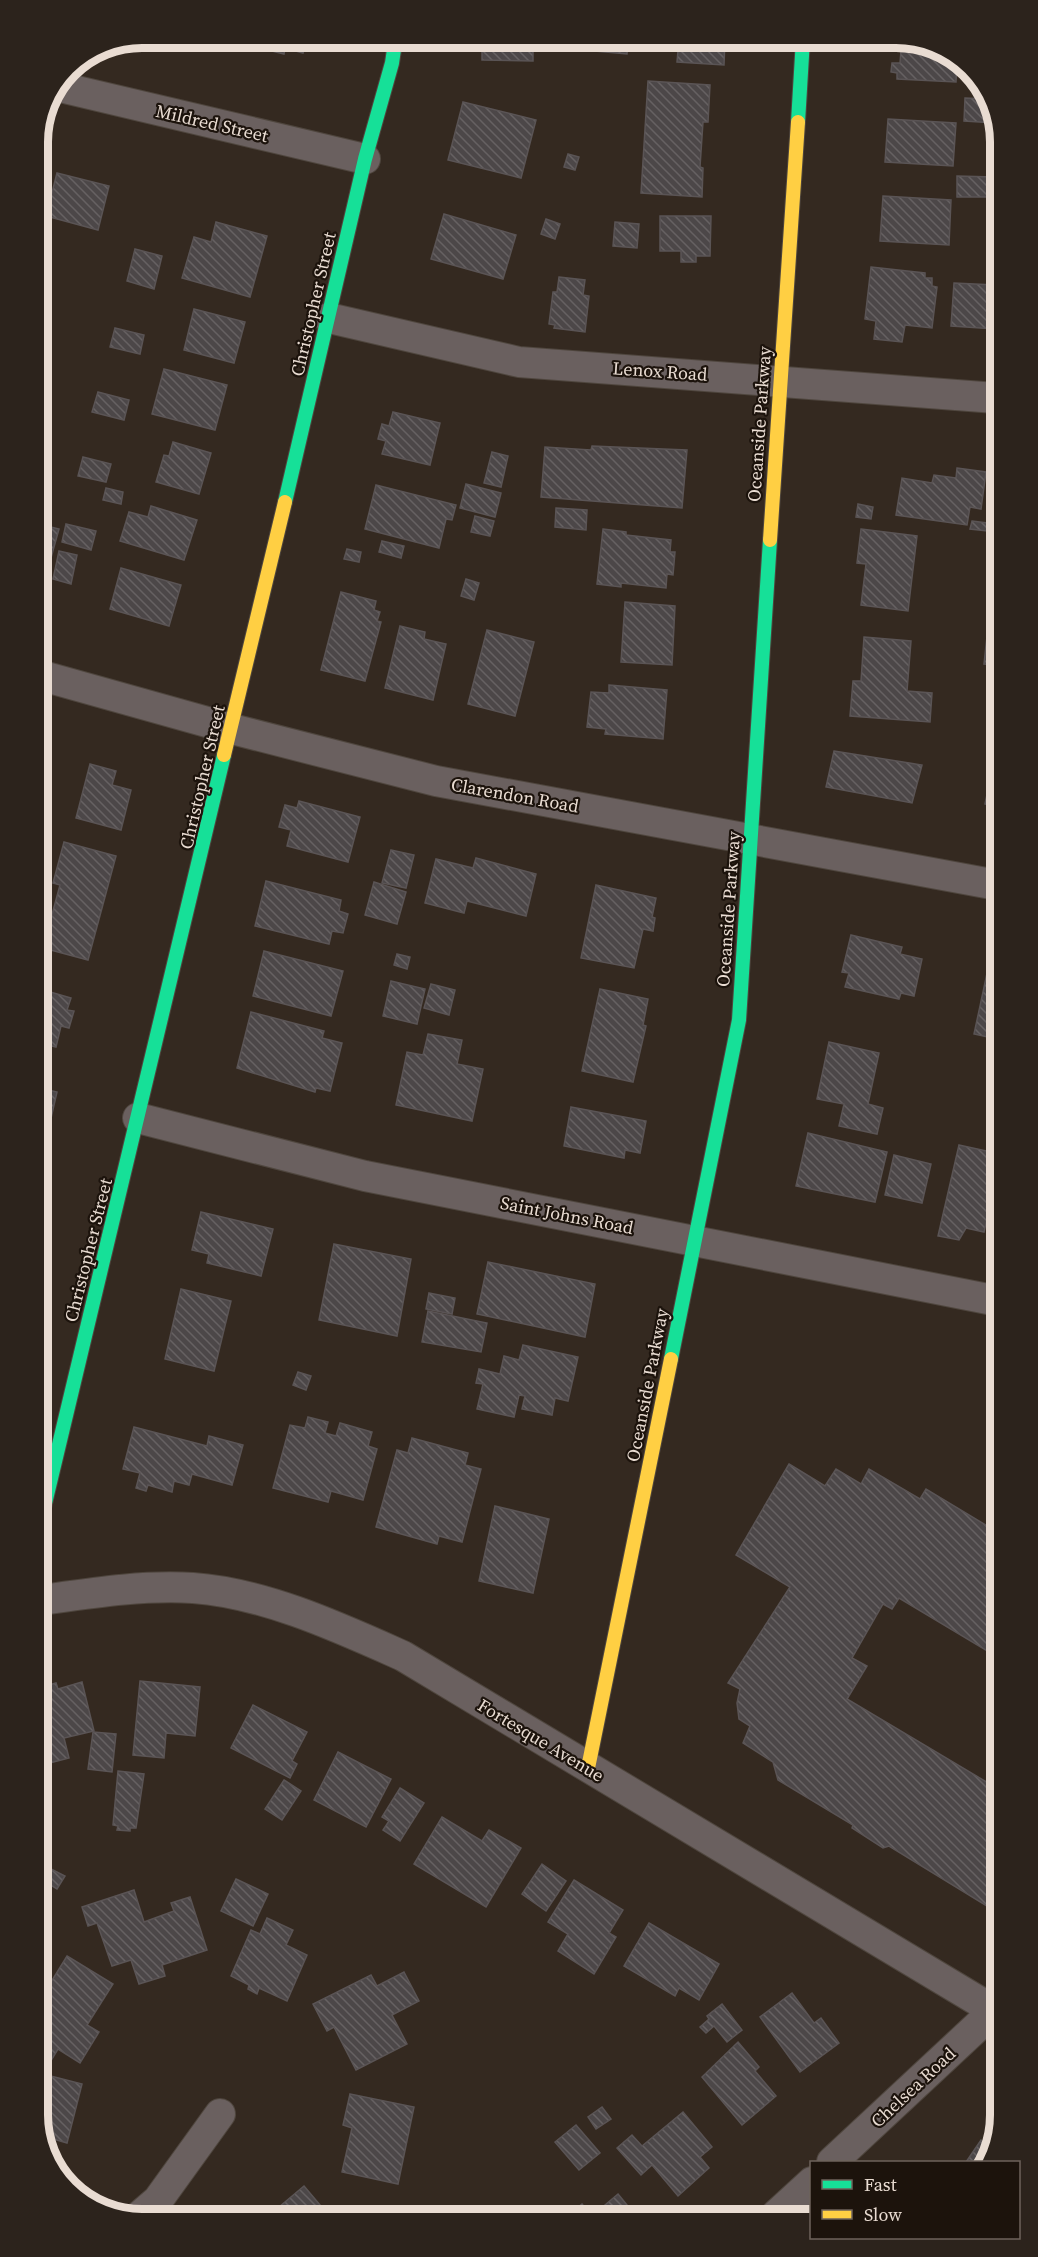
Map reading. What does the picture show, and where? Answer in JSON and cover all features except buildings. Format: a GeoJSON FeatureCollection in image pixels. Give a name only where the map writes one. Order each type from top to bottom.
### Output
{"type":"FeatureCollection","features":[{"type":"Feature","properties":{"kind":"street","name":"Christopher Street"},"geometry":{"type":"LineString","coordinates":[[48,1491],[232,729],[365,159],[394,48]]}},
{"type":"Feature","properties":{"kind":"street","name":"Oceanside Parkway"},"geometry":{"type":"LineString","coordinates":[[588,1768],[739,1020],[802,48]]}},
{"type":"Feature","properties":{"kind":"street","name":"Mildred Street"},"geometry":{"type":"LineString","coordinates":[[65,88],[365,159]]}},
{"type":"Feature","properties":{"kind":"street","name":"Lenox Road"},"geometry":{"type":"LineString","coordinates":[[329,318],[519,362],[990,398]]}},
{"type":"Feature","properties":{"kind":"street","name":"Clarendon Road"},"geometry":{"type":"LineString","coordinates":[[48,678],[232,729],[436,781],[990,884]]}},
{"type":"Feature","properties":{"kind":"street","name":"Saint Johns Road"},"geometry":{"type":"LineString","coordinates":[[138,1118],[365,1176],[990,1299]]}},
{"type":"Feature","properties":{"kind":"street","name":"Fortesque Avenue"},"geometry":{"type":"LineString","coordinates":[[48,1599],[129,1588],[195,1588],[250,1599],[322,1620],[403,1656],[990,2008]]}},
{"type":"Feature","properties":{"kind":"street","name":"Chelsea Road"},"geometry":{"type":"LineString","coordinates":[[834,2161],[990,2018]]}},
{"type":"Feature","properties":{"kind":"street"},"geometry":{"type":"LineString","coordinates":[[147,2209],[158,2199],[219,2114]]}},
{"type":"Feature","properties":{"kind":"street"},"geometry":{"type":"LineString","coordinates":[[783,2209],[810,2184]]}},
{"type":"Feature","properties":{"kind":"traffic: fast"},"geometry":{"type":"LineString","coordinates":[[285,502],[365,159],[394,48]]}},
{"type":"Feature","properties":{"kind":"traffic: fast"},"geometry":{"type":"LineString","coordinates":[[798,122],[802,48]]}},
{"type":"Feature","properties":{"kind":"traffic: fast"},"geometry":{"type":"LineString","coordinates":[[671,1359],[739,1020],[770,540]]}},
{"type":"Feature","properties":{"kind":"traffic: fast"},"geometry":{"type":"LineString","coordinates":[[48,1491],[224,755]]}},
{"type":"Feature","properties":{"kind":"traffic: slow"},"geometry":{"type":"LineString","coordinates":[[770,540],[798,122]]}},
{"type":"Feature","properties":{"kind":"traffic: slow"},"geometry":{"type":"LineString","coordinates":[[224,755],[285,502]]}},
{"type":"Feature","properties":{"kind":"traffic: slow"},"geometry":{"type":"LineString","coordinates":[[588,1768],[671,1359]]}}]}
